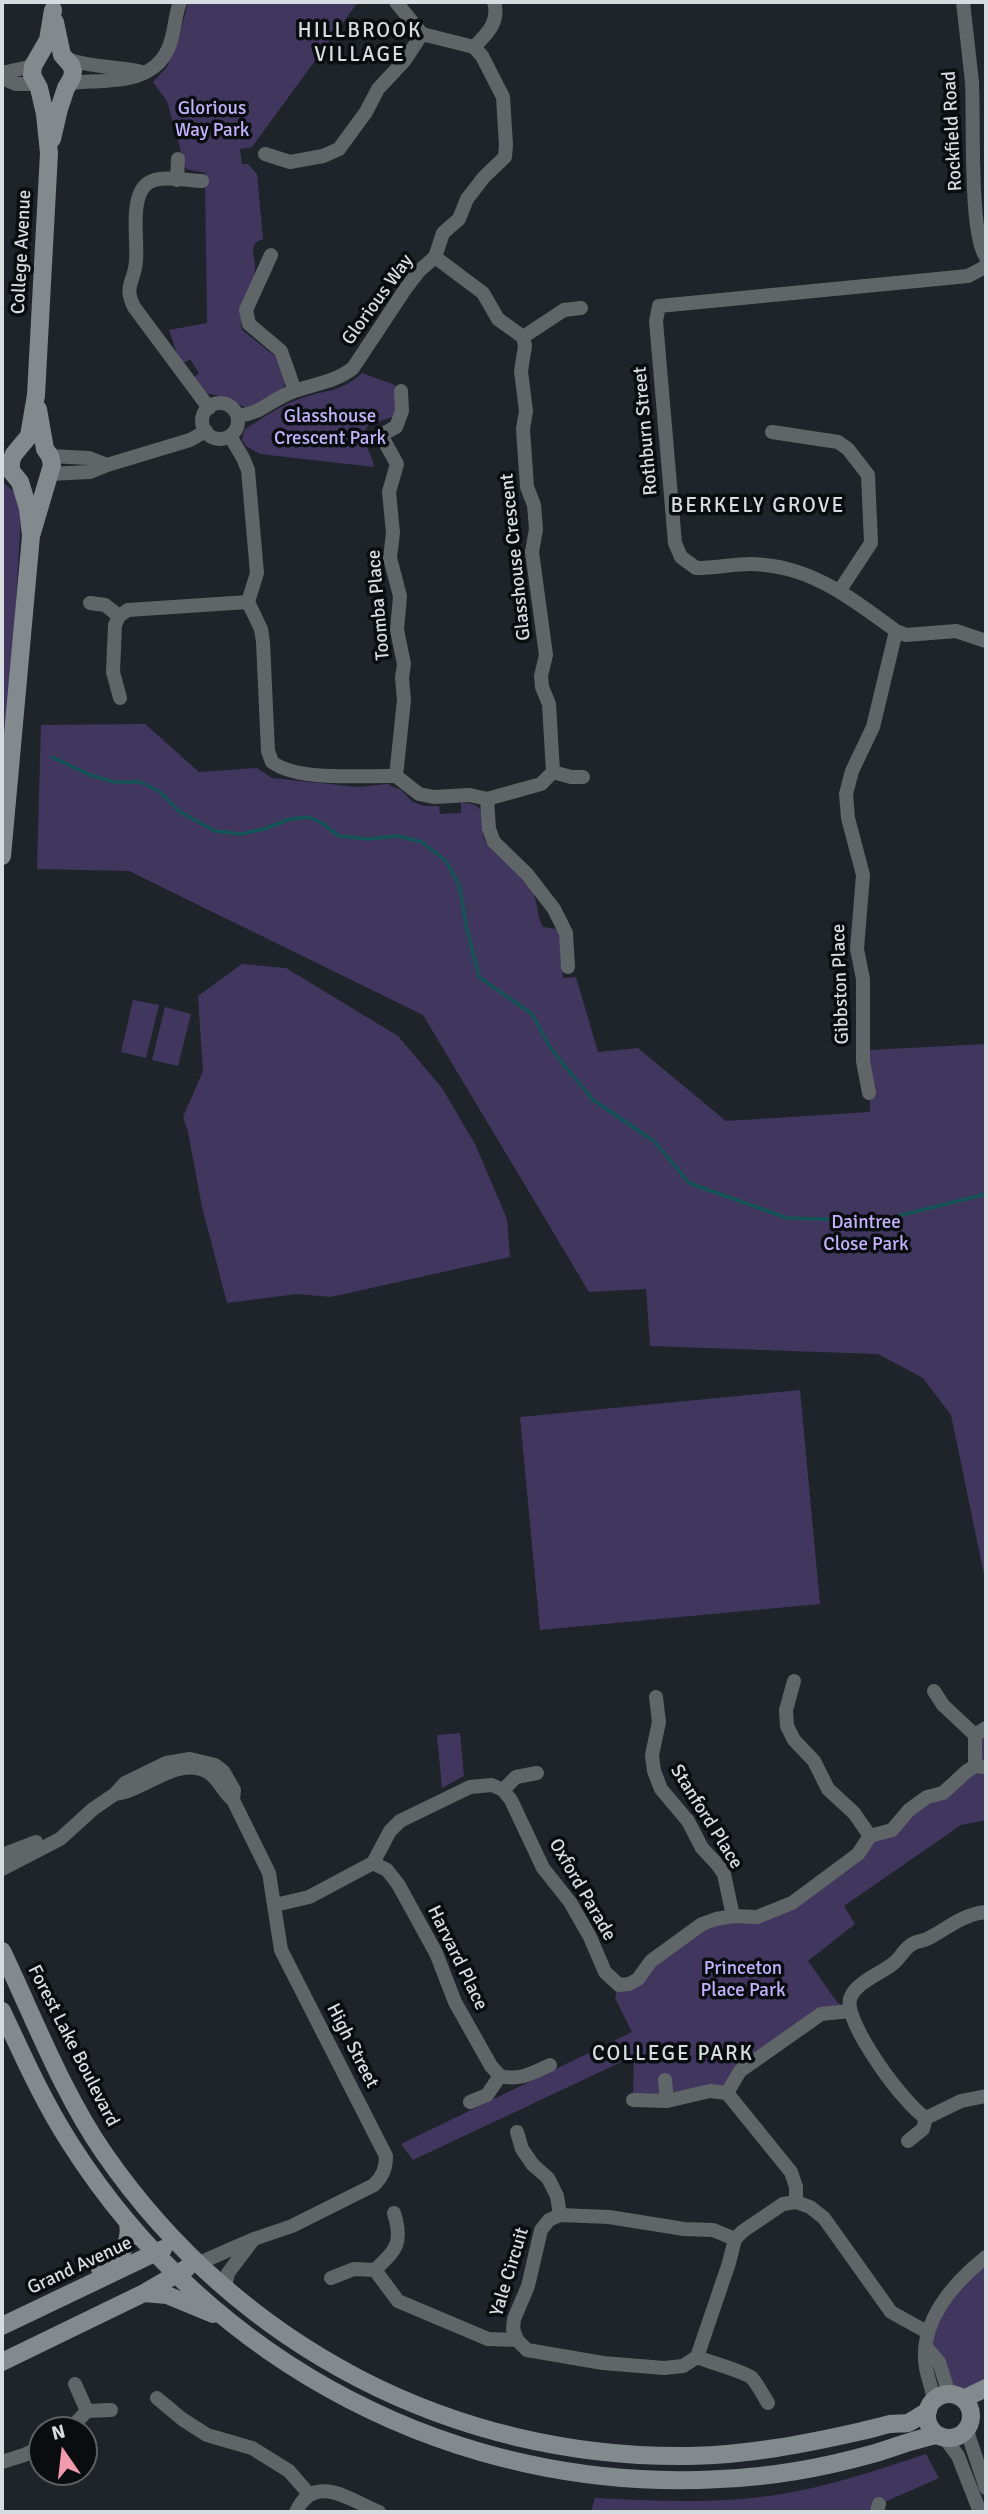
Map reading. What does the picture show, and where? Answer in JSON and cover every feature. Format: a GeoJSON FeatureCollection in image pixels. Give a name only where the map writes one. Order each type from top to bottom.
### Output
{"type":"FeatureCollection","features":[{"type":"Feature","properties":{"kind":"main road","name":"College Avenue"},"geometry":{"type":"LineString","coordinates":[[49,153],[73,71],[65,57],[52,6]]}},
{"type":"Feature","properties":{"kind":"main road","name":"College Avenue"},"geometry":{"type":"LineString","coordinates":[[31,536],[28,508],[12,463],[29,436],[36,396],[49,153],[45,114],[32,75],[48,40],[52,6]]}},
{"type":"Feature","properties":{"kind":"main road"},"geometry":{"type":"LineString","coordinates":[[36,62],[51,53],[65,57]]}},
{"type":"Feature","properties":{"kind":"main road"},"geometry":{"type":"LineString","coordinates":[[37,86],[50,93],[68,86]]}},
{"type":"Feature","properties":{"kind":"main road","name":"College Avenue"},"geometry":{"type":"LineString","coordinates":[[2,856],[31,536],[48,464],[36,396]]}},
{"type":"Feature","properties":{"kind":"main road"},"geometry":{"type":"LineString","coordinates":[[36,445],[48,464],[32,485],[12,463],[36,445]]}},
{"type":"Feature","properties":{"kind":"main road","name":"Forest Lake Boulevard"},"geometry":{"type":"LineString","coordinates":[[2,1951],[86,2123],[133,2193],[175,2242],[197,2264],[261,2317],[323,2360],[388,2393],[435,2413],[529,2441],[587,2451],[649,2456],[719,2455],[793,2447],[890,2424],[908,2423],[943,2401],[986,2388]]}},
{"type":"Feature","properties":{"kind":"main road"},"geometry":{"type":"LineString","coordinates":[[2,2011],[37,2086],[71,2145],[154,2253],[222,2318],[289,2366],[337,2395],[382,2417],[470,2449],[537,2466],[601,2476],[718,2480],[768,2476],[823,2467],[941,2436],[957,2436],[986,2411]]}},
{"type":"Feature","properties":{"kind":"main road"},"geometry":{"type":"LineString","coordinates":[[89,2284],[90,2276],[118,2258],[129,2236],[128,2222]]}},
{"type":"Feature","properties":{"kind":"main road","name":"Grand Avenue"},"geometry":{"type":"LineString","coordinates":[[2,2326],[175,2242]]}},
{"type":"Feature","properties":{"kind":"main road"},"geometry":{"type":"LineString","coordinates":[[2,2362],[144,2294],[197,2264]]}},
{"type":"Feature","properties":{"kind":"main road"},"geometry":{"type":"LineString","coordinates":[[144,2294],[167,2295],[222,2318]]}},
{"type":"Feature","properties":{"kind":"main road"},"geometry":{"type":"LineString","coordinates":[[941,2436],[929,2425],[943,2401],[970,2409],[968,2425]]}},
{"type":"Feature","properties":{"kind":"street"},"geometry":{"type":"LineString","coordinates":[[68,86],[121,81],[144,73],[159,63],[168,49],[180,2]]}},
{"type":"Feature","properties":{"kind":"street"},"geometry":{"type":"LineString","coordinates":[[396,2],[422,34],[474,47],[493,25],[497,12],[494,2]]}},
{"type":"Feature","properties":{"kind":"street","name":"Rockfield Road"},"geometry":{"type":"LineString","coordinates":[[963,2],[972,82],[973,170],[980,244],[986,257]]}},
{"type":"Feature","properties":{"kind":"street"},"geometry":{"type":"LineString","coordinates":[[265,154],[289,162],[323,156],[339,149],[366,112],[378,89],[405,60],[422,34]]}},
{"type":"Feature","properties":{"kind":"street","name":"Glorious Way"},"geometry":{"type":"LineString","coordinates":[[237,416],[255,413],[295,391],[342,377],[353,368],[406,288],[419,271],[435,257],[443,233],[459,219],[467,199],[484,177],[505,157],[503,97],[482,56],[474,47]]}},
{"type":"Feature","properties":{"kind":"street"},"geometry":{"type":"LineString","coordinates":[[65,57],[85,66],[121,67],[144,73]]}},
{"type":"Feature","properties":{"kind":"street"},"geometry":{"type":"LineString","coordinates":[[2,76],[36,62]]}},
{"type":"Feature","properties":{"kind":"street"},"geometry":{"type":"LineString","coordinates":[[2,76],[16,84],[37,86]]}},
{"type":"Feature","properties":{"kind":"street"},"geometry":{"type":"LineString","coordinates":[[177,180],[178,159]]}},
{"type":"Feature","properties":{"kind":"street"},"geometry":{"type":"LineString","coordinates":[[202,181],[162,179],[149,182],[140,193],[136,212],[136,263],[129,286],[130,298],[173,362],[209,408]]}},
{"type":"Feature","properties":{"kind":"street"},"geometry":{"type":"LineString","coordinates":[[271,255],[246,310],[249,324],[281,351],[295,391]]}},
{"type":"Feature","properties":{"kind":"street"},"geometry":{"type":"LineString","coordinates":[[435,257],[483,293],[498,319],[523,337],[564,310],[581,308]]}},
{"type":"Feature","properties":{"kind":"street","name":"Rothburn Street"},"geometry":{"type":"LineString","coordinates":[[896,631],[839,590],[812,576],[751,564],[696,568],[681,557],[675,543],[656,321],[659,306],[968,276],[986,264]]}},
{"type":"Feature","properties":{"kind":"street","name":"Glasshouse Crescent"},"geometry":{"type":"LineString","coordinates":[[523,337],[525,346],[521,371],[526,411],[523,440],[527,487],[534,505],[536,529],[532,552],[546,655],[541,676],[549,704],[553,772]]}},
{"type":"Feature","properties":{"kind":"street","name":"Toomba Place"},"geometry":{"type":"LineString","coordinates":[[396,776],[404,700],[404,664],[397,630],[400,596],[390,558],[393,533],[389,492],[397,464],[381,435],[396,427],[402,411],[401,391]]}},
{"type":"Feature","properties":{"kind":"street"},"geometry":{"type":"LineString","coordinates":[[225,404],[235,411],[237,428],[230,436],[215,438],[206,432],[203,419],[209,408],[225,404]]}},
{"type":"Feature","properties":{"kind":"street"},"geometry":{"type":"LineString","coordinates":[[48,464],[89,458],[107,465],[190,440],[206,432]]}},
{"type":"Feature","properties":{"kind":"street"},"geometry":{"type":"LineString","coordinates":[[772,432],[838,442],[848,449],[868,475],[872,543],[839,590]]}},
{"type":"Feature","properties":{"kind":"street"},"geometry":{"type":"LineString","coordinates":[[230,436],[248,470],[257,573],[248,602],[261,629],[263,642],[268,751],[272,762],[289,772],[355,778],[396,776],[419,794],[434,797],[470,795],[487,799],[541,783],[553,772],[571,778],[583,777]]}},
{"type":"Feature","properties":{"kind":"street"},"geometry":{"type":"LineString","coordinates":[[120,698],[113,672],[115,625],[119,616],[128,610],[248,602]]}},
{"type":"Feature","properties":{"kind":"street"},"geometry":{"type":"LineString","coordinates":[[90,603],[105,605],[119,616]]}},
{"type":"Feature","properties":{"kind":"street"},"geometry":{"type":"LineString","coordinates":[[896,631],[906,635],[956,631],[986,641]]}},
{"type":"Feature","properties":{"kind":"street","name":"Gibbston Place"},"geometry":{"type":"LineString","coordinates":[[869,1093],[863,1061],[863,979],[857,949],[863,875],[848,818],[846,794],[852,771],[873,727],[896,631]]}},
{"type":"Feature","properties":{"kind":"street"},"geometry":{"type":"LineString","coordinates":[[487,799],[489,829],[494,842],[527,874],[554,909],[566,933],[568,967]]}},
{"type":"Feature","properties":{"kind":"street"},"geometry":{"type":"LineString","coordinates":[[793,1681],[786,1710],[790,1733],[814,1761],[828,1789],[854,1813],[870,1836]]}},
{"type":"Feature","properties":{"kind":"street"},"geometry":{"type":"LineString","coordinates":[[934,1691],[943,1705],[981,1731],[981,1767]]}},
{"type":"Feature","properties":{"kind":"street","name":"Stanford Place"},"geometry":{"type":"LineString","coordinates":[[656,1698],[659,1722],[652,1755],[654,1771],[661,1789],[688,1821],[702,1848],[723,1874],[733,1916]]}},
{"type":"Feature","properties":{"kind":"street","name":"High Street"},"geometry":{"type":"LineString","coordinates":[[5,1863],[60,1839],[125,1783],[166,1763],[190,1759],[215,1765],[223,1771],[233,1790],[233,1800],[269,1873],[281,1950],[382,2147],[386,2165],[382,2177],[374,2185],[292,2226],[197,2264]]}},
{"type":"Feature","properties":{"kind":"street","name":"Oxford Parade"},"geometry":{"type":"LineString","coordinates":[[503,1790],[520,1817],[543,1868],[570,1902],[590,1937],[605,1972],[619,1985],[638,1979],[651,1961],[702,1924],[733,1916],[757,1917],[792,1903],[858,1854],[870,1836],[892,1830],[909,1810],[927,1797],[943,1793],[967,1771],[981,1767]]}},
{"type":"Feature","properties":{"kind":"street"},"geometry":{"type":"LineString","coordinates":[[275,1905],[309,1897],[373,1863],[390,1830],[400,1821],[470,1787],[492,1785],[503,1790],[516,1777],[537,1773]]}},
{"type":"Feature","properties":{"kind":"street"},"geometry":{"type":"LineString","coordinates":[[2,1878],[5,1863]]}},
{"type":"Feature","properties":{"kind":"street","name":"Harvard Place"},"geometry":{"type":"LineString","coordinates":[[373,1863],[387,1870],[398,1884],[436,1953],[455,2002],[491,2066],[500,2076]]}},
{"type":"Feature","properties":{"kind":"street"},"geometry":{"type":"LineString","coordinates":[[926,2118],[890,2082],[855,2027],[850,2011],[850,1999],[857,1989],[897,1961],[902,1952],[914,1943],[926,1940],[961,1918],[986,1912]]}},
{"type":"Feature","properties":{"kind":"street"},"geometry":{"type":"LineString","coordinates":[[727,2093],[740,2071],[821,2014],[850,2011]]}},
{"type":"Feature","properties":{"kind":"street"},"geometry":{"type":"LineString","coordinates":[[470,2102],[487,2095],[500,2076],[510,2079],[523,2077],[550,2065]]}},
{"type":"Feature","properties":{"kind":"street"},"geometry":{"type":"LineString","coordinates":[[665,2080],[667,2101]]}},
{"type":"Feature","properties":{"kind":"street"},"geometry":{"type":"LineString","coordinates":[[633,2101],[667,2101],[710,2091],[727,2093],[791,2172],[796,2188],[796,2202]]}},
{"type":"Feature","properties":{"kind":"street"},"geometry":{"type":"LineString","coordinates":[[908,2141],[923,2129],[926,2118],[961,2101],[986,2096]]}},
{"type":"Feature","properties":{"kind":"street"},"geometry":{"type":"LineString","coordinates":[[517,2132],[522,2149],[533,2165],[548,2178],[557,2196],[560,2215],[609,2217],[684,2229],[713,2230],[734,2239]]}},
{"type":"Feature","properties":{"kind":"street"},"geometry":{"type":"LineString","coordinates":[[768,2403],[752,2378],[743,2372],[697,2357],[729,2263],[734,2239],[783,2204],[796,2202],[810,2207],[824,2218],[891,2312],[927,2332]]}},
{"type":"Feature","properties":{"kind":"street"},"geometry":{"type":"LineString","coordinates":[[331,2278],[354,2269],[375,2270],[395,2251],[400,2231],[394,2213]]}},
{"type":"Feature","properties":{"kind":"street","name":"Yale Circuit"},"geometry":{"type":"LineString","coordinates":[[560,2215],[549,2220],[541,2230],[528,2286],[514,2319],[513,2329],[517,2340],[527,2350],[603,2363],[664,2368],[683,2366],[697,2357]]}},
{"type":"Feature","properties":{"kind":"street"},"geometry":{"type":"LineString","coordinates":[[225,2287],[228,2273],[254,2239]]}},
{"type":"Feature","properties":{"kind":"street"},"geometry":{"type":"LineString","coordinates":[[943,2401],[925,2365],[927,2332],[933,2317],[959,2281],[986,2258]]}},
{"type":"Feature","properties":{"kind":"street"},"geometry":{"type":"LineString","coordinates":[[375,2270],[398,2301],[488,2339],[517,2340]]}},
{"type":"Feature","properties":{"kind":"street"},"geometry":{"type":"LineString","coordinates":[[75,2384],[87,2411]]}},
{"type":"Feature","properties":{"kind":"street"},"geometry":{"type":"LineString","coordinates":[[158,2398],[182,2419],[207,2435],[251,2448],[289,2471],[309,2494]]}},
{"type":"Feature","properties":{"kind":"street"},"geometry":{"type":"LineString","coordinates":[[82,2416],[87,2411],[111,2410]]}},
{"type":"Feature","properties":{"kind":"street"},"geometry":{"type":"LineString","coordinates":[[968,2425],[986,2488]]}},
{"type":"Feature","properties":{"kind":"street"},"geometry":{"type":"LineString","coordinates":[[941,2436],[958,2456],[980,2512]]}},
{"type":"Feature","properties":{"kind":"street"},"geometry":{"type":"LineString","coordinates":[[2,2462],[28,2453]]}},
{"type":"Feature","properties":{"kind":"street"},"geometry":{"type":"LineString","coordinates":[[296,2512],[309,2494],[328,2490],[379,2512]]}},
{"type":"Feature","properties":{"kind":"green space","name":"Glorious Way Park"},"geometry":{"type":"Polygon","coordinates":[[[188,2],[358,2],[252,147],[240,149],[242,164],[248,164],[257,174],[263,239],[256,243],[253,249],[254,277],[243,303],[242,330],[275,356],[285,382],[284,387],[272,398],[250,407],[206,393],[199,388],[191,380],[199,373],[190,359],[181,365],[169,330],[207,323],[205,173],[186,169],[167,101],[153,82],[167,67],[180,34],[188,2]]]}},
{"type":"Feature","properties":{"kind":"green space","name":"Glasshouse Crescent Park"},"geometry":{"type":"Polygon","coordinates":[[[362,373],[395,385],[396,413],[367,426],[365,432],[374,467],[260,454],[246,446],[242,440],[244,430],[279,408],[340,387],[362,373]]]}},
{"type":"Feature","properties":{"kind":"green space"},"geometry":{"type":"Polygon","coordinates":[[[2,481],[17,495],[21,512],[2,854],[2,481]]]}},
{"type":"Feature","properties":{"kind":"green space","name":"Daintree Close Park"},"geometry":{"type":"Polygon","coordinates":[[[145,724],[199,772],[257,768],[272,778],[358,787],[387,784],[401,790],[413,802],[424,806],[439,806],[440,814],[461,813],[461,803],[477,806],[481,810],[486,842],[518,872],[528,886],[534,895],[543,927],[559,932],[563,978],[576,977],[598,1052],[638,1048],[726,1121],[870,1112],[869,1050],[986,1044],[986,1584],[951,1415],[923,1378],[878,1354],[650,1346],[646,1289],[589,1292],[423,1015],[129,871],[37,869],[41,725],[145,724]]]}},
{"type":"Feature","properties":{"kind":"green space"},"geometry":{"type":"Polygon","coordinates":[[[242,964],[286,968],[398,1036],[442,1088],[475,1144],[507,1219],[510,1257],[331,1297],[297,1294],[227,1303],[202,1207],[183,1117],[203,1071],[198,996],[242,964]]]}},
{"type":"Feature","properties":{"kind":"green space"},"geometry":{"type":"Polygon","coordinates":[[[133,1000],[159,1005],[146,1058],[121,1052],[133,1000]]]}},
{"type":"Feature","properties":{"kind":"green space"},"geometry":{"type":"Polygon","coordinates":[[[165,1007],[191,1014],[178,1066],[152,1060],[165,1007]]]}},
{"type":"Feature","properties":{"kind":"green space"},"geometry":{"type":"Polygon","coordinates":[[[800,1390],[820,1604],[540,1630],[520,1417],[800,1390]]]}},
{"type":"Feature","properties":{"kind":"green space","name":"Princeton Place Park"},"geometry":{"type":"Polygon","coordinates":[[[986,1728],[986,1820],[961,1825],[844,1906],[855,1924],[808,1961],[837,2002],[850,2011],[821,2014],[740,2071],[727,2093],[633,2100],[634,2056],[413,2160],[401,2144],[632,2032],[615,1998],[619,1985],[702,1924],[775,1912],[967,1771],[975,1735],[986,1728]]]}},
{"type":"Feature","properties":{"kind":"green space"},"geometry":{"type":"Polygon","coordinates":[[[460,1733],[464,1776],[442,1788],[437,1735],[460,1733]]]}},
{"type":"Feature","properties":{"kind":"green space"},"geometry":{"type":"Polygon","coordinates":[[[986,2257],[986,2385],[964,2394],[948,2388],[927,2332],[986,2257]]]}},
{"type":"Feature","properties":{"kind":"green space"},"geometry":{"type":"Polygon","coordinates":[[[926,2454],[939,2478],[880,2504],[877,2512],[591,2512],[595,2498],[708,2501],[795,2492],[926,2454]]]}},
{"type":"Feature","properties":{"kind":"waterway"},"geometry":{"type":"LineString","coordinates":[[52,757],[90,775],[114,782],[140,782],[159,791],[180,812],[215,831],[241,834],[290,819],[309,817],[339,836],[368,839],[398,836],[422,842],[446,861],[459,885],[479,977],[532,1014],[551,1049],[593,1100],[654,1141],[689,1183],[787,1218],[878,1221],[986,1194]]}},
{"type":"Feature","properties":{"kind":"district","name":"HILLBROOK VILLAGE"},"geometry":{"type":"Point","coordinates":[360,43]}},
{"type":"Feature","properties":{"kind":"district","name":"BERKELY GROVE"},"geometry":{"type":"Point","coordinates":[758,506]}},
{"type":"Feature","properties":{"kind":"district","name":"COLLEGE PARK"},"geometry":{"type":"Point","coordinates":[673,2054]}}]}
